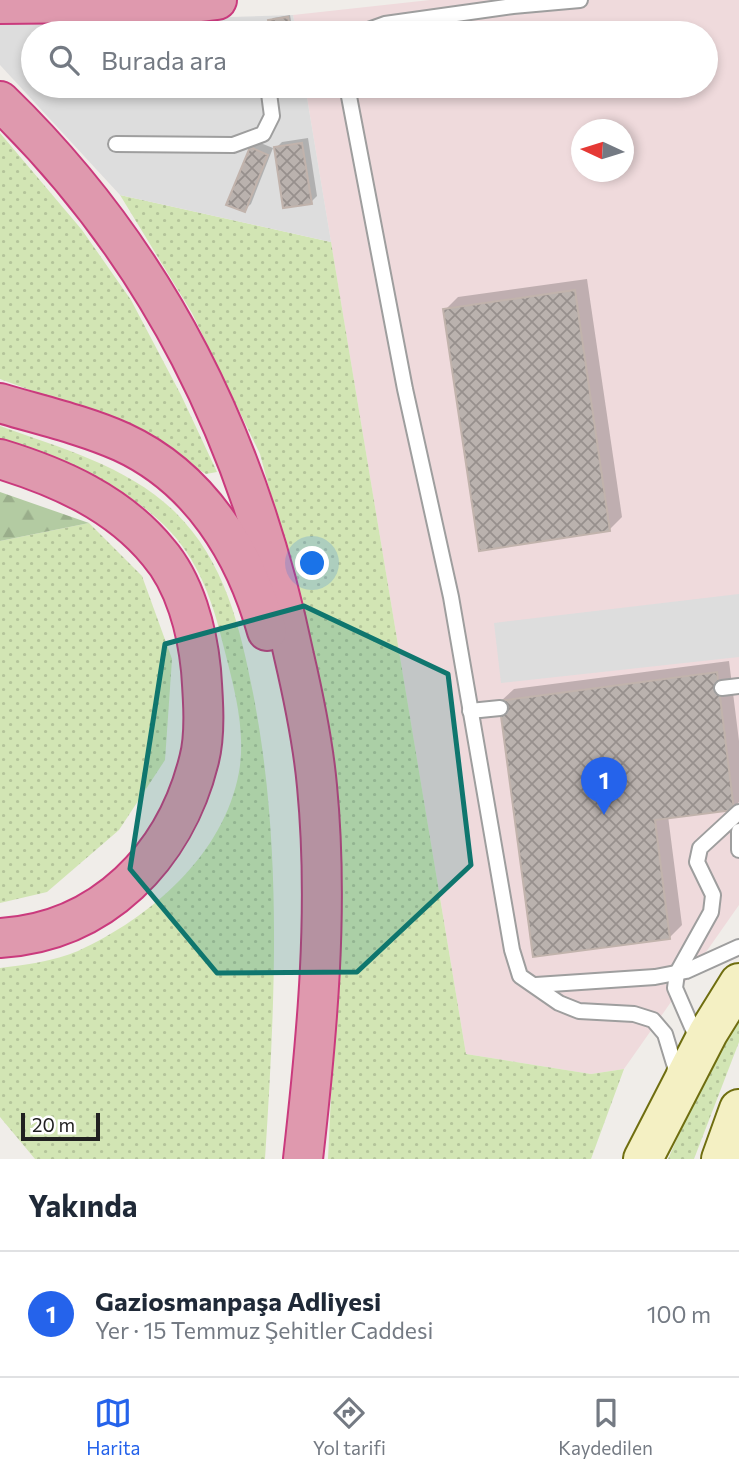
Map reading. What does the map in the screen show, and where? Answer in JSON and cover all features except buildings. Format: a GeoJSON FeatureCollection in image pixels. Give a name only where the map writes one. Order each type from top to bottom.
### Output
{"type":"FeatureCollection","features":[{"type":"Feature","properties":{"kind":"highway"},"geometry":{"type":"LineString","coordinates":[[0,4],[217,0]]}},
{"type":"Feature","properties":{"kind":"highway"},"geometry":{"type":"LineString","coordinates":[[0,101],[67,172],[106,220],[176,327],[226,429],[247,485],[282,599],[310,729],[317,787],[320,862],[320,978],[303,1159]]}},
{"type":"Feature","properties":{"kind":"highway"},"geometry":{"type":"LineString","coordinates":[[0,404],[121,442],[158,463],[211,512],[238,557],[266,625],[279,670],[320,862]]}},
{"type":"Feature","properties":{"kind":"highway"},"geometry":{"type":"LineString","coordinates":[[0,459],[64,482],[102,503],[130,523],[160,553],[180,588],[198,641],[203,696],[200,758],[182,814],[160,849],[129,884],[99,909],[44,931],[0,938]]}},
{"type":"Feature","properties":{"kind":"main road"},"geometry":{"type":"LineString","coordinates":[[643,1159],[739,983]]}},
{"type":"Feature","properties":{"kind":"main road"},"geometry":{"type":"LineString","coordinates":[[721,1159],[739,1109]]}},
{"type":"Feature","properties":{"kind":"lane"},"geometry":{"type":"LineString","coordinates":[[406,21],[580,0]]}},
{"type":"Feature","properties":{"kind":"lane"},"geometry":{"type":"LineString","coordinates":[[116,144],[233,145],[262,134],[272,116],[270,98]]}},
{"type":"Feature","properties":{"kind":"lane"},"geometry":{"type":"LineString","coordinates":[[349,98],[405,389],[451,597],[512,950],[520,976],[559,1003],[579,1011],[634,1014],[653,1020],[665,1034],[676,1067],[668,1109]]}},
{"type":"Feature","properties":{"kind":"lane"},"geometry":{"type":"LineString","coordinates":[[722,688],[739,686]]}},
{"type":"Feature","properties":{"kind":"lane"},"geometry":{"type":"LineString","coordinates":[[470,711],[500,708]]}},
{"type":"Feature","properties":{"kind":"lane"},"geometry":{"type":"LineString","coordinates":[[697,1056],[695,1034],[675,988],[677,973],[711,912],[713,895],[697,862],[700,848],[739,812]]}},
{"type":"Feature","properties":{"kind":"lane"},"geometry":{"type":"LineString","coordinates":[[739,831],[739,850]]}},
{"type":"Feature","properties":{"kind":"lane"},"geometry":{"type":"LineString","coordinates":[[536,985],[655,977],[677,973],[739,947]]}},
{"type":"Feature","properties":{"kind":"highlighted area"},"geometry":{"type":"Polygon","coordinates":[[[304,606],[448,674],[471,865],[357,972],[217,973],[130,869],[165,644],[304,606]]]}},
{"type":"Feature","properties":{"kind":"shaded area"},"geometry":{"type":"Polygon","coordinates":[[[430,0],[739,0],[739,905],[624,1069],[591,1074],[466,1054],[307,98],[718,98],[718,21],[294,21],[293,15],[430,0]]]}},
{"type":"Feature","properties":{"kind":"shaded area"},"geometry":{"type":"Polygon","coordinates":[[[293,15],[294,21],[98,21],[293,15]]]}},
{"type":"Feature","properties":{"kind":"shaded area"},"geometry":{"type":"Polygon","coordinates":[[[21,23],[21,88],[0,65],[0,24],[21,23]]]}},
{"type":"Feature","properties":{"kind":"shaded area"},"geometry":{"type":"Polygon","coordinates":[[[30,98],[307,98],[331,242],[120,195],[30,98]]]}},
{"type":"Feature","properties":{"kind":"shaded area"},"geometry":{"type":"Polygon","coordinates":[[[739,594],[739,657],[501,683],[494,623],[739,594]]]}},
{"type":"Feature","properties":{"kind":"green space"},"geometry":{"type":"Polygon","coordinates":[[[0,133],[82,230],[131,300],[181,395],[217,472],[206,474],[126,425],[0,379],[0,133]]]}},
{"type":"Feature","properties":{"kind":"green space"},"geometry":{"type":"Polygon","coordinates":[[[120,195],[331,242],[466,1054],[591,1074],[624,1069],[591,1159],[328,1159],[342,864],[317,666],[260,454],[192,313],[120,195]]]}},
{"type":"Feature","properties":{"kind":"green space"},"geometry":{"type":"Polygon","coordinates":[[[0,426],[115,470],[156,496],[192,531],[218,573],[228,596],[242,644],[263,751],[273,867],[274,984],[265,1159],[35,1159],[0,1117],[0,968],[49,960],[78,951],[131,921],[157,902],[180,880],[218,830],[231,802],[239,772],[241,742],[236,697],[216,617],[196,568],[177,539],[146,509],[87,474],[0,442],[0,426]]]}},
{"type":"Feature","properties":{"kind":"green space"},"geometry":{"type":"Polygon","coordinates":[[[0,492],[89,523],[0,541],[0,492]]]}},
{"type":"Feature","properties":{"kind":"green space"},"geometry":{"type":"Polygon","coordinates":[[[89,523],[142,576],[172,659],[165,760],[119,830],[47,892],[0,903],[0,541],[89,523]]]}},
{"type":"Feature","properties":{"kind":"green space"},"geometry":{"type":"Polygon","coordinates":[[[739,1017],[739,1042],[694,1159],[668,1159],[696,1097],[739,1017]]]}},
{"type":"Feature","properties":{"kind":"place","name":"Gaziosmanpaşa Adliyesi"},"geometry":{"type":"Point","coordinates":[604,815]}}]}
